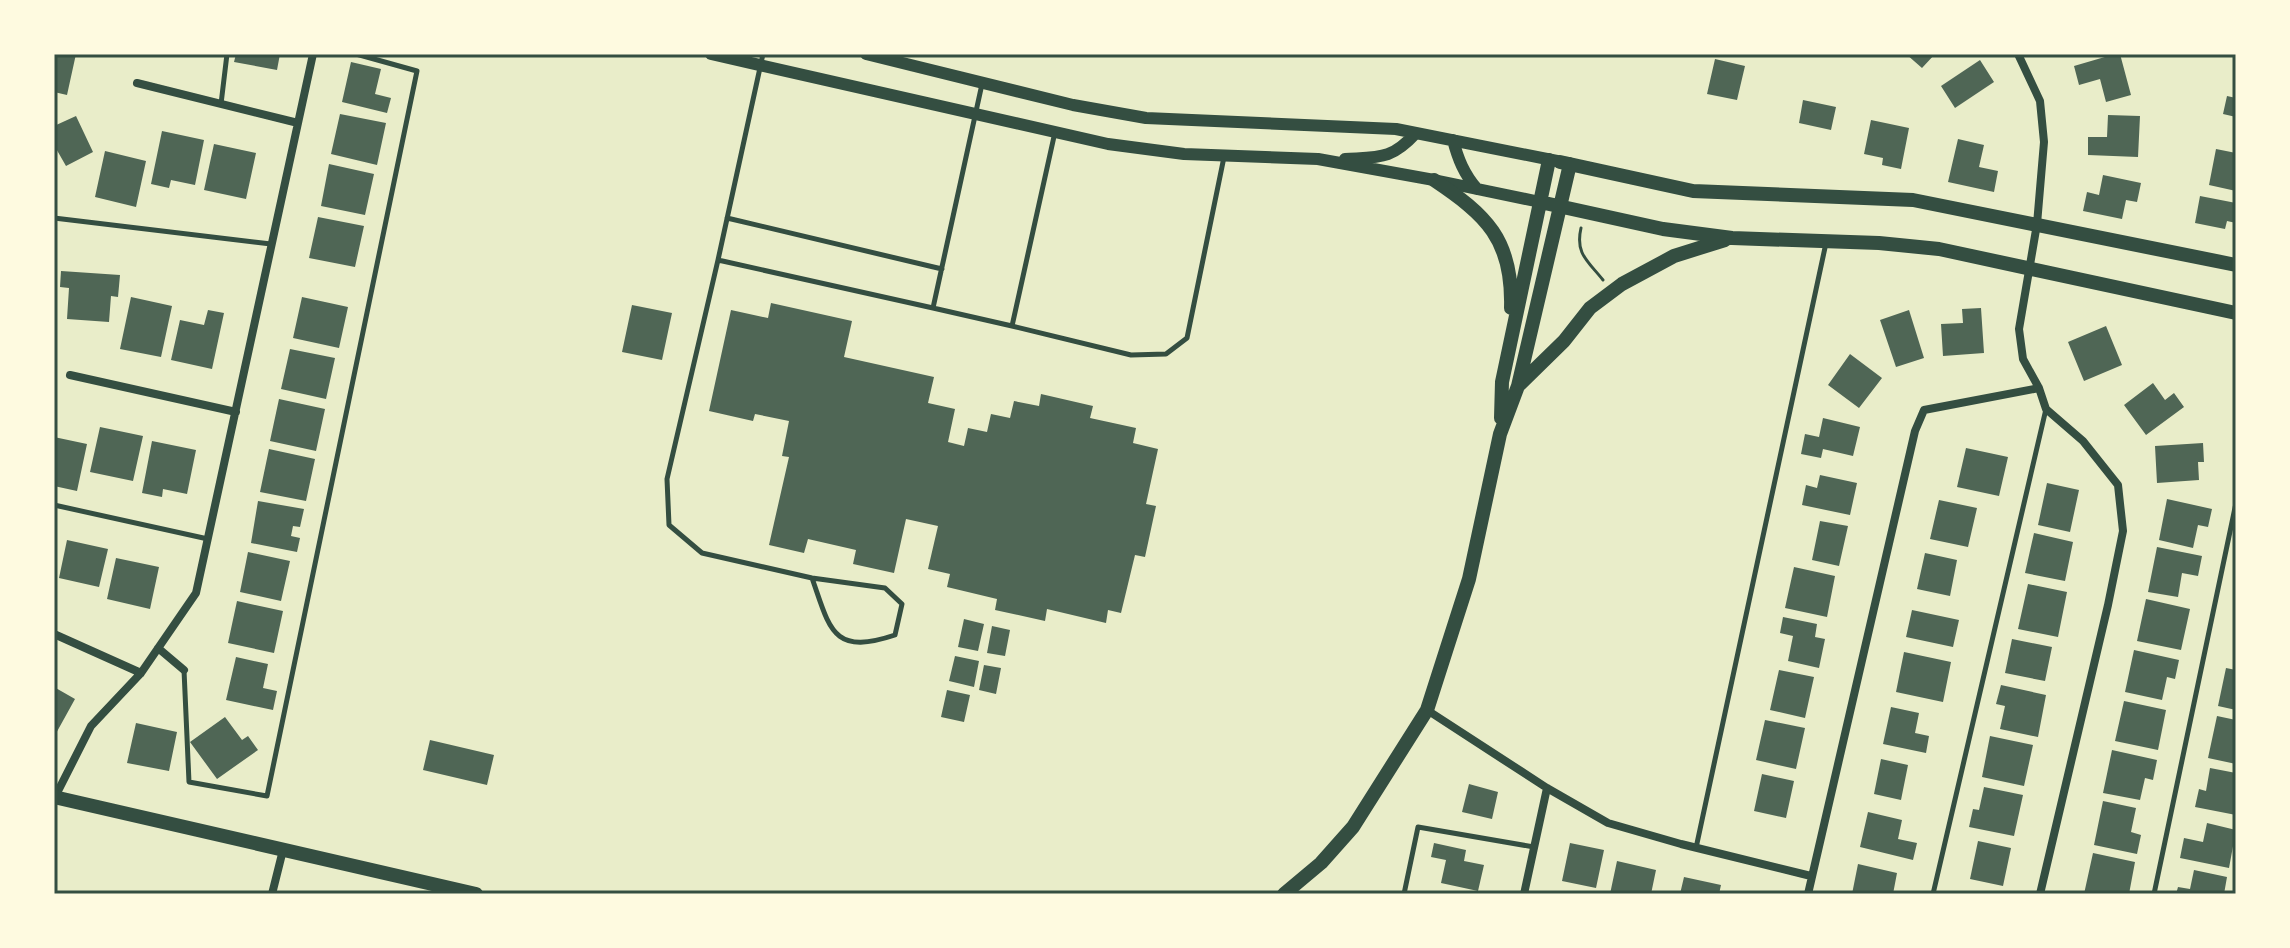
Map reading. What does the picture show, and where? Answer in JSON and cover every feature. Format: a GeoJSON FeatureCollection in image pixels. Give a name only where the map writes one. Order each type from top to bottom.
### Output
{"type":"FeatureCollection","features":[{"type":"Feature","properties":{"kind":"main road"},"geometry":{"type":"LineString","coordinates":[[1559,162],[1693,191],[1913,200],[2236,265]]}},
{"type":"Feature","properties":{"kind":"main road"},"geometry":{"type":"LineString","coordinates":[[1500,434],[1502,382],[1540,202],[1559,162]]}},
{"type":"Feature","properties":{"kind":"main road"},"geometry":{"type":"LineString","coordinates":[[1284,894],[1321,863],[1353,827],[1427,710],[1469,579],[1500,434],[1518,386],[1560,207],[1559,162]]}},
{"type":"Feature","properties":{"kind":"main road"},"geometry":{"type":"LineString","coordinates":[[1434,180],[1471,205],[1490,224],[1501,245],[1512,287],[1510,348]]}},
{"type":"Feature","properties":{"kind":"main road"},"geometry":{"type":"LineString","coordinates":[[1540,202],[1663,229],[1732,238],[1939,249],[2236,313]]}},
{"type":"Feature","properties":{"kind":"main road"},"geometry":{"type":"LineString","coordinates":[[1518,386],[1556,350],[1590,308],[1622,284],[1674,256],[1732,238]]}},
{"type":"Feature","properties":{"kind":"main road"},"geometry":{"type":"LineString","coordinates":[[55,797],[476,894]]}},
{"type":"Feature","properties":{"kind":"street"},"geometry":{"type":"LineString","coordinates":[[55,797],[91,726],[141,673],[196,593],[313,54]]}},
{"type":"Feature","properties":{"kind":"street"},"geometry":{"type":"LineString","coordinates":[[711,54],[762,60],[976,115],[1108,144],[1224,156],[1318,159],[1385,157],[1406,144],[1416,133]]}},
{"type":"Feature","properties":{"kind":"street"},"geometry":{"type":"LineString","coordinates":[[866,54],[1073,105],[1146,118],[1396,129],[1559,162]]}},
{"type":"Feature","properties":{"kind":"street"},"geometry":{"type":"LineString","coordinates":[[2018,54],[2040,101],[2044,142],[2037,224],[2019,329],[2023,359],[2039,388],[2046,409],[2083,441],[2118,485],[2123,531],[2040,894]]}},
{"type":"Feature","properties":{"kind":"street"},"geometry":{"type":"LineString","coordinates":[[137,83],[298,123]]}},
{"type":"Feature","properties":{"kind":"street"},"geometry":{"type":"LineString","coordinates":[[1453,140],[1466,177],[1477,189]]}},
{"type":"Feature","properties":{"kind":"street"},"geometry":{"type":"LineString","coordinates":[[1318,159],[1540,202]]}},
{"type":"Feature","properties":{"kind":"street"},"geometry":{"type":"LineString","coordinates":[[70,375],[236,412]]}},
{"type":"Feature","properties":{"kind":"street"},"geometry":{"type":"LineString","coordinates":[[1808,894],[1915,431],[1924,410],[2039,388]]}},
{"type":"Feature","properties":{"kind":"street"},"geometry":{"type":"LineString","coordinates":[[54,634],[141,673]]}},
{"type":"Feature","properties":{"kind":"street"},"geometry":{"type":"LineString","coordinates":[[158,648],[184,670]]}},
{"type":"Feature","properties":{"kind":"street"},"geometry":{"type":"LineString","coordinates":[[1427,710],[1547,788],[1608,823],[1811,876]]}},
{"type":"Feature","properties":{"kind":"street"},"geometry":{"type":"LineString","coordinates":[[1524,894],[1547,788]]}},
{"type":"Feature","properties":{"kind":"street"},"geometry":{"type":"LineString","coordinates":[[272,894],[283,850]]}},
{"type":"Feature","properties":{"kind":"lane"},"geometry":{"type":"LineString","coordinates":[[221,104],[227,54]]}},
{"type":"Feature","properties":{"kind":"lane"},"geometry":{"type":"LineString","coordinates":[[184,670],[189,782],[267,796],[417,71],[356,54]]}},
{"type":"Feature","properties":{"kind":"lane"},"geometry":{"type":"LineString","coordinates":[[762,60],[667,479],[669,525],[702,553],[812,578],[885,588],[902,604],[895,635],[879,641],[844,641],[830,630],[812,578]]}},
{"type":"Feature","properties":{"kind":"lane"},"geometry":{"type":"LineString","coordinates":[[933,308],[983,83]]}},
{"type":"Feature","properties":{"kind":"lane"},"geometry":{"type":"LineString","coordinates":[[1012,326],[1055,132]]}},
{"type":"Feature","properties":{"kind":"lane"},"geometry":{"type":"LineString","coordinates":[[718,260],[1131,355],[1166,354],[1187,338],[1224,156]]}},
{"type":"Feature","properties":{"kind":"lane"},"geometry":{"type":"LineString","coordinates":[[54,218],[272,244]]}},
{"type":"Feature","properties":{"kind":"lane"},"geometry":{"type":"LineString","coordinates":[[727,218],[942,269]]}},
{"type":"Feature","properties":{"kind":"lane"},"geometry":{"type":"LineString","coordinates":[[1696,848],[1827,241]]}},
{"type":"Feature","properties":{"kind":"lane"},"geometry":{"type":"LineString","coordinates":[[1933,894],[2046,409]]}},
{"type":"Feature","properties":{"kind":"lane"},"geometry":{"type":"LineString","coordinates":[[2154,894],[2236,503]]}},
{"type":"Feature","properties":{"kind":"lane"},"geometry":{"type":"LineString","coordinates":[[54,505],[208,539]]}},
{"type":"Feature","properties":{"kind":"lane"},"geometry":{"type":"LineString","coordinates":[[1404,894],[1418,827],[1534,847]]}},
{"type":"Feature","properties":{"kind":"path"},"geometry":{"type":"LineString","coordinates":[[1582,224],[1577,244],[1605,283]]}},
{"type":"Feature","properties":{"kind":"building"},"geometry":{"type":"Polygon","coordinates":[[[54,54],[76,54],[67,95],[54,92],[54,54]]]}},
{"type":"Feature","properties":{"kind":"building"},"geometry":{"type":"Polygon","coordinates":[[[236,54],[280,54],[277,70],[234,62],[236,54]]]}},
{"type":"Feature","properties":{"kind":"building"},"geometry":{"type":"Polygon","coordinates":[[[1906,54],[1935,54],[1922,68],[1906,54]]]}},
{"type":"Feature","properties":{"kind":"building"},"geometry":{"type":"Polygon","coordinates":[[[2120,54],[2131,95],[2106,102],[2100,79],[2079,85],[2074,66],[2120,54]]]}},
{"type":"Feature","properties":{"kind":"building"},"geometry":{"type":"Polygon","coordinates":[[[1715,59],[1745,66],[1737,100],[1707,94],[1715,59]]]}},
{"type":"Feature","properties":{"kind":"building"},"geometry":{"type":"Polygon","coordinates":[[[1980,60],[1994,82],[1955,108],[1941,86],[1980,60]]]}},
{"type":"Feature","properties":{"kind":"building"},"geometry":{"type":"Polygon","coordinates":[[[351,62],[381,69],[375,94],[391,98],[387,113],[342,102],[351,62]]]}},
{"type":"Feature","properties":{"kind":"building"},"geometry":{"type":"Polygon","coordinates":[[[2227,96],[2236,98],[2236,117],[2223,114],[2227,96]]]}},
{"type":"Feature","properties":{"kind":"building"},"geometry":{"type":"Polygon","coordinates":[[[1803,100],[1836,107],[1831,130],[1799,123],[1803,100]]]}},
{"type":"Feature","properties":{"kind":"building"},"geometry":{"type":"Polygon","coordinates":[[[340,114],[386,123],[377,165],[331,154],[340,114]]]}},
{"type":"Feature","properties":{"kind":"building"},"geometry":{"type":"Polygon","coordinates":[[[2108,115],[2140,116],[2138,157],[2088,155],[2088,137],[2107,137],[2108,115]]]}},
{"type":"Feature","properties":{"kind":"building"},"geometry":{"type":"Polygon","coordinates":[[[76,116],[93,152],[66,166],[54,145],[54,126],[76,116]]]}},
{"type":"Feature","properties":{"kind":"building"},"geometry":{"type":"Polygon","coordinates":[[[1871,120],[1909,128],[1901,169],[1882,165],[1883,158],[1864,154],[1871,120]]]}},
{"type":"Feature","properties":{"kind":"building"},"geometry":{"type":"Polygon","coordinates":[[[162,131],[204,140],[195,185],[171,180],[169,188],[151,184],[162,131]]]}},
{"type":"Feature","properties":{"kind":"building"},"geometry":{"type":"Polygon","coordinates":[[[1958,139],[1984,145],[1979,167],[1998,171],[1994,192],[1948,182],[1958,139]]]}},
{"type":"Feature","properties":{"kind":"building"},"geometry":{"type":"Polygon","coordinates":[[[214,144],[256,153],[246,199],[204,190],[214,144]]]}},
{"type":"Feature","properties":{"kind":"building"},"geometry":{"type":"Polygon","coordinates":[[[2216,149],[2236,153],[2236,191],[2209,185],[2216,149]]]}},
{"type":"Feature","properties":{"kind":"building"},"geometry":{"type":"Polygon","coordinates":[[[105,151],[146,161],[136,207],[95,197],[105,151]]]}},
{"type":"Feature","properties":{"kind":"building"},"geometry":{"type":"Polygon","coordinates":[[[329,164],[374,174],[365,215],[321,206],[329,164]]]}},
{"type":"Feature","properties":{"kind":"building"},"geometry":{"type":"Polygon","coordinates":[[[2103,175],[2141,183],[2137,202],[2126,200],[2122,219],[2083,211],[2087,192],[2099,195],[2103,175]]]}},
{"type":"Feature","properties":{"kind":"building"},"geometry":{"type":"Polygon","coordinates":[[[2200,196],[2236,203],[2236,223],[2227,221],[2225,229],[2195,223],[2200,196]]]}},
{"type":"Feature","properties":{"kind":"building"},"geometry":{"type":"Polygon","coordinates":[[[318,217],[364,226],[355,267],[309,258],[318,217]]]}},
{"type":"Feature","properties":{"kind":"building"},"geometry":{"type":"Polygon","coordinates":[[[61,271],[120,275],[118,297],[111,296],[109,322],[67,319],[69,288],[60,287],[61,271]]]}},
{"type":"Feature","properties":{"kind":"building"},"geometry":{"type":"Polygon","coordinates":[[[131,297],[172,306],[161,357],[120,349],[131,297]]]}},
{"type":"Feature","properties":{"kind":"building"},"geometry":{"type":"Polygon","coordinates":[[[302,297],[348,307],[339,348],[293,338],[302,297]]]}},
{"type":"Feature","properties":{"kind":"building"},"geometry":{"type":"Polygon","coordinates":[[[771,303],[852,321],[844,357],[934,377],[928,403],[955,409],[948,442],[964,446],[968,428],[987,432],[991,414],[1010,418],[1014,401],[1039,406],[1041,394],[1093,406],[1090,418],[1136,428],[1133,443],[1158,449],[1146,504],[1156,506],[1145,557],[1135,555],[1121,613],[1108,610],[1106,623],[1047,609],[1045,621],[995,610],[997,599],[947,587],[950,574],[928,569],[938,526],[906,519],[894,573],[853,564],[856,550],[808,539],[804,553],[769,545],[789,457],[782,456],[789,421],[755,414],[753,421],[709,411],[731,310],[768,318],[771,303]]]}},
{"type":"Feature","properties":{"kind":"building"},"geometry":{"type":"Polygon","coordinates":[[[632,305],[672,313],[662,360],[622,352],[632,305]]]}},
{"type":"Feature","properties":{"kind":"building"},"geometry":{"type":"Polygon","coordinates":[[[1981,308],[1984,353],[1943,356],[1941,324],[1963,323],[1962,309],[1981,308]]]}},
{"type":"Feature","properties":{"kind":"building"},"geometry":{"type":"Polygon","coordinates":[[[208,310],[224,313],[212,369],[171,360],[180,320],[204,325],[208,310]]]}},
{"type":"Feature","properties":{"kind":"building"},"geometry":{"type":"Polygon","coordinates":[[[1909,310],[1924,358],[1896,367],[1880,320],[1909,310]]]}},
{"type":"Feature","properties":{"kind":"building"},"geometry":{"type":"Polygon","coordinates":[[[2106,326],[2122,365],[2084,381],[2068,342],[2106,326]]]}},
{"type":"Feature","properties":{"kind":"building"},"geometry":{"type":"Polygon","coordinates":[[[290,349],[335,358],[326,399],[281,389],[290,349]]]}},
{"type":"Feature","properties":{"kind":"building"},"geometry":{"type":"Polygon","coordinates":[[[1850,354],[1882,378],[1859,408],[1828,385],[1850,354]]]}},
{"type":"Feature","properties":{"kind":"building"},"geometry":{"type":"Polygon","coordinates":[[[2153,383],[2165,400],[2174,393],[2184,407],[2146,435],[2124,405],[2153,383]]]}},
{"type":"Feature","properties":{"kind":"building"},"geometry":{"type":"Polygon","coordinates":[[[279,399],[325,409],[316,451],[270,441],[279,399]]]}},
{"type":"Feature","properties":{"kind":"building"},"geometry":{"type":"Polygon","coordinates":[[[1823,418],[1860,427],[1853,456],[1823,449],[1821,458],[1801,454],[1805,434],[1819,437],[1823,418]]]}},
{"type":"Feature","properties":{"kind":"building"},"geometry":{"type":"Polygon","coordinates":[[[100,427],[143,436],[133,481],[90,472],[100,427]]]}},
{"type":"Feature","properties":{"kind":"building"},"geometry":{"type":"Polygon","coordinates":[[[54,437],[87,444],[77,491],[54,486],[54,437]]]}},
{"type":"Feature","properties":{"kind":"building"},"geometry":{"type":"Polygon","coordinates":[[[152,441],[196,450],[187,494],[163,489],[162,497],[142,493],[152,441]]]}},
{"type":"Feature","properties":{"kind":"building"},"geometry":{"type":"Polygon","coordinates":[[[2203,443],[2204,462],[2198,462],[2199,480],[2157,483],[2155,446],[2203,443]]]}},
{"type":"Feature","properties":{"kind":"building"},"geometry":{"type":"Polygon","coordinates":[[[1966,448],[2008,457],[1999,496],[1957,487],[1966,448]]]}},
{"type":"Feature","properties":{"kind":"building"},"geometry":{"type":"Polygon","coordinates":[[[269,449],[315,459],[306,501],[260,492],[269,449]]]}},
{"type":"Feature","properties":{"kind":"building"},"geometry":{"type":"Polygon","coordinates":[[[1820,475],[1857,483],[1850,515],[1802,505],[1806,485],[1817,488],[1820,475]]]}},
{"type":"Feature","properties":{"kind":"building"},"geometry":{"type":"Polygon","coordinates":[[[2047,483],[2079,490],[2070,532],[2038,525],[2047,483]]]}},
{"type":"Feature","properties":{"kind":"building"},"geometry":{"type":"Polygon","coordinates":[[[2167,499],[2212,509],[2208,527],[2198,525],[2193,548],[2159,540],[2167,499]]]}},
{"type":"Feature","properties":{"kind":"building"},"geometry":{"type":"Polygon","coordinates":[[[1939,500],[1977,508],[1968,547],[1930,539],[1939,500]]]}},
{"type":"Feature","properties":{"kind":"building"},"geometry":{"type":"Polygon","coordinates":[[[258,501],[304,509],[300,527],[293,526],[291,536],[300,538],[297,552],[251,543],[258,501]]]}},
{"type":"Feature","properties":{"kind":"building"},"geometry":{"type":"Polygon","coordinates":[[[1820,521],[1848,526],[1839,566],[1812,560],[1820,521]]]}},
{"type":"Feature","properties":{"kind":"building"},"geometry":{"type":"Polygon","coordinates":[[[2034,533],[2073,542],[2065,581],[2025,573],[2034,533]]]}},
{"type":"Feature","properties":{"kind":"building"},"geometry":{"type":"Polygon","coordinates":[[[67,540],[108,549],[99,587],[59,578],[67,540]]]}},
{"type":"Feature","properties":{"kind":"building"},"geometry":{"type":"Polygon","coordinates":[[[2157,547],[2202,556],[2198,576],[2182,573],[2178,597],[2148,592],[2157,547]]]}},
{"type":"Feature","properties":{"kind":"building"},"geometry":{"type":"Polygon","coordinates":[[[248,552],[290,561],[281,601],[240,592],[248,552]]]}},
{"type":"Feature","properties":{"kind":"building"},"geometry":{"type":"Polygon","coordinates":[[[1925,553],[1957,560],[1950,596],[1917,589],[1925,553]]]}},
{"type":"Feature","properties":{"kind":"building"},"geometry":{"type":"Polygon","coordinates":[[[116,558],[159,567],[150,609],[107,599],[116,558]]]}},
{"type":"Feature","properties":{"kind":"building"},"geometry":{"type":"Polygon","coordinates":[[[1794,567],[1835,576],[1827,617],[1785,608],[1794,567]]]}},
{"type":"Feature","properties":{"kind":"building"},"geometry":{"type":"Polygon","coordinates":[[[2028,584],[2067,592],[2058,637],[2018,629],[2028,584]]]}},
{"type":"Feature","properties":{"kind":"building"},"geometry":{"type":"Polygon","coordinates":[[[2146,599],[2190,609],[2181,650],[2137,641],[2146,599]]]}},
{"type":"Feature","properties":{"kind":"building"},"geometry":{"type":"Polygon","coordinates":[[[237,601],[283,611],[274,653],[228,643],[237,601]]]}},
{"type":"Feature","properties":{"kind":"building"},"geometry":{"type":"Polygon","coordinates":[[[1912,610],[1959,620],[1953,647],[1906,637],[1912,610]]]}},
{"type":"Feature","properties":{"kind":"building"},"geometry":{"type":"Polygon","coordinates":[[[1783,617],[1817,624],[1815,637],[1825,639],[1819,668],[1788,661],[1793,636],[1780,633],[1783,617]]]}},
{"type":"Feature","properties":{"kind":"building"},"geometry":{"type":"Polygon","coordinates":[[[964,619],[984,624],[978,651],[958,647],[964,619]]]}},
{"type":"Feature","properties":{"kind":"building"},"geometry":{"type":"Polygon","coordinates":[[[992,626],[1010,630],[1005,656],[987,653],[992,626]]]}},
{"type":"Feature","properties":{"kind":"building"},"geometry":{"type":"Polygon","coordinates":[[[2012,639],[2052,647],[2045,681],[2005,673],[2012,639]]]}},
{"type":"Feature","properties":{"kind":"building"},"geometry":{"type":"Polygon","coordinates":[[[2134,650],[2179,660],[2175,679],[2167,677],[2162,700],[2125,692],[2134,650]]]}},
{"type":"Feature","properties":{"kind":"building"},"geometry":{"type":"Polygon","coordinates":[[[1904,652],[1951,662],[1943,702],[1896,692],[1904,652]]]}},
{"type":"Feature","properties":{"kind":"building"},"geometry":{"type":"Polygon","coordinates":[[[955,656],[979,661],[974,687],[949,681],[955,656]]]}},
{"type":"Feature","properties":{"kind":"building"},"geometry":{"type":"Polygon","coordinates":[[[236,657],[268,664],[263,688],[277,691],[273,710],[226,700],[236,657]]]}},
{"type":"Feature","properties":{"kind":"building"},"geometry":{"type":"Polygon","coordinates":[[[984,665],[1001,668],[996,694],[979,690],[984,665]]]}},
{"type":"Feature","properties":{"kind":"building"},"geometry":{"type":"Polygon","coordinates":[[[2226,668],[2236,670],[2236,710],[2218,706],[2226,668]]]}},
{"type":"Feature","properties":{"kind":"building"},"geometry":{"type":"Polygon","coordinates":[[[1779,670],[1814,677],[1805,718],[1770,710],[1779,670]]]}},
{"type":"Feature","properties":{"kind":"building"},"geometry":{"type":"Polygon","coordinates":[[[2001,685],[2046,695],[2038,737],[2000,729],[2005,706],[1996,704],[2001,685]]]}},
{"type":"Feature","properties":{"kind":"building"},"geometry":{"type":"Polygon","coordinates":[[[54,687],[75,699],[54,737],[54,687]]]}},
{"type":"Feature","properties":{"kind":"building"},"geometry":{"type":"Polygon","coordinates":[[[947,690],[970,695],[964,722],[941,717],[947,690]]]}},
{"type":"Feature","properties":{"kind":"building"},"geometry":{"type":"Polygon","coordinates":[[[2124,701],[2166,710],[2158,750],[2115,741],[2124,701]]]}},
{"type":"Feature","properties":{"kind":"building"},"geometry":{"type":"Polygon","coordinates":[[[1891,707],[1919,713],[1915,733],[1929,736],[1926,753],[1883,744],[1891,707]]]}},
{"type":"Feature","properties":{"kind":"building"},"geometry":{"type":"Polygon","coordinates":[[[2217,716],[2236,720],[2236,764],[2208,758],[2217,716]]]}},
{"type":"Feature","properties":{"kind":"building"},"geometry":{"type":"Polygon","coordinates":[[[225,717],[242,740],[248,736],[258,750],[217,779],[190,742],[225,717]]]}},
{"type":"Feature","properties":{"kind":"building"},"geometry":{"type":"Polygon","coordinates":[[[1765,720],[1805,728],[1796,769],[1756,760],[1765,720]]]}},
{"type":"Feature","properties":{"kind":"building"},"geometry":{"type":"Polygon","coordinates":[[[136,723],[177,732],[169,771],[127,763],[136,723]]]}},
{"type":"Feature","properties":{"kind":"building"},"geometry":{"type":"Polygon","coordinates":[[[1990,736],[2033,745],[2024,786],[1982,777],[1990,736]]]}},
{"type":"Feature","properties":{"kind":"building"},"geometry":{"type":"Polygon","coordinates":[[[430,740],[494,755],[487,785],[423,770],[430,740]]]}},
{"type":"Feature","properties":{"kind":"building"},"geometry":{"type":"Polygon","coordinates":[[[2112,750],[2157,760],[2153,780],[2145,778],[2140,800],[2103,793],[2112,750]]]}},
{"type":"Feature","properties":{"kind":"building"},"geometry":{"type":"Polygon","coordinates":[[[1881,759],[1908,765],[1901,800],[1874,794],[1881,759]]]}},
{"type":"Feature","properties":{"kind":"building"},"geometry":{"type":"Polygon","coordinates":[[[2210,768],[2236,773],[2236,815],[2195,807],[2199,789],[2206,791],[2210,768]]]}},
{"type":"Feature","properties":{"kind":"building"},"geometry":{"type":"Polygon","coordinates":[[[1762,774],[1794,781],[1786,818],[1754,811],[1762,774]]]}},
{"type":"Feature","properties":{"kind":"building"},"geometry":{"type":"Polygon","coordinates":[[[1469,784],[1498,792],[1492,819],[1462,812],[1469,784]]]}},
{"type":"Feature","properties":{"kind":"building"},"geometry":{"type":"Polygon","coordinates":[[[1984,787],[2023,795],[2014,836],[1969,827],[1973,809],[1979,810],[1984,787]]]}},
{"type":"Feature","properties":{"kind":"building"},"geometry":{"type":"Polygon","coordinates":[[[2103,801],[2136,808],[2131,832],[2141,835],[2137,854],[2094,845],[2103,801]]]}},
{"type":"Feature","properties":{"kind":"building"},"geometry":{"type":"Polygon","coordinates":[[[1868,812],[1902,820],[1898,839],[1917,843],[1913,860],[1860,847],[1868,812]]]}},
{"type":"Feature","properties":{"kind":"building"},"geometry":{"type":"Polygon","coordinates":[[[2207,823],[2236,830],[2229,868],[2180,858],[2184,838],[2203,842],[2207,823]]]}},
{"type":"Feature","properties":{"kind":"building"},"geometry":{"type":"Polygon","coordinates":[[[1978,841],[2011,848],[2003,886],[1970,879],[1978,841]]]}},
{"type":"Feature","properties":{"kind":"building"},"geometry":{"type":"Polygon","coordinates":[[[1434,843],[1466,850],[1464,861],[1484,865],[1478,891],[1441,883],[1446,860],[1431,857],[1434,843]]]}},
{"type":"Feature","properties":{"kind":"building"},"geometry":{"type":"Polygon","coordinates":[[[1570,843],[1604,850],[1596,888],[1562,881],[1570,843]]]}},
{"type":"Feature","properties":{"kind":"building"},"geometry":{"type":"Polygon","coordinates":[[[2093,853],[2135,862],[2129,894],[2084,894],[2093,853]]]}},
{"type":"Feature","properties":{"kind":"building"},"geometry":{"type":"Polygon","coordinates":[[[1617,861],[1656,870],[1651,894],[1610,894],[1617,861]]]}},
{"type":"Feature","properties":{"kind":"building"},"geometry":{"type":"Polygon","coordinates":[[[1858,864],[1897,873],[1893,894],[1852,894],[1858,864]]]}},
{"type":"Feature","properties":{"kind":"building"},"geometry":{"type":"Polygon","coordinates":[[[2194,870],[2227,877],[2224,894],[2176,894],[2178,887],[2190,889],[2194,870]]]}},
{"type":"Feature","properties":{"kind":"building"},"geometry":{"type":"Polygon","coordinates":[[[1684,877],[1721,885],[1719,894],[1680,894],[1684,877]]]}}]}
